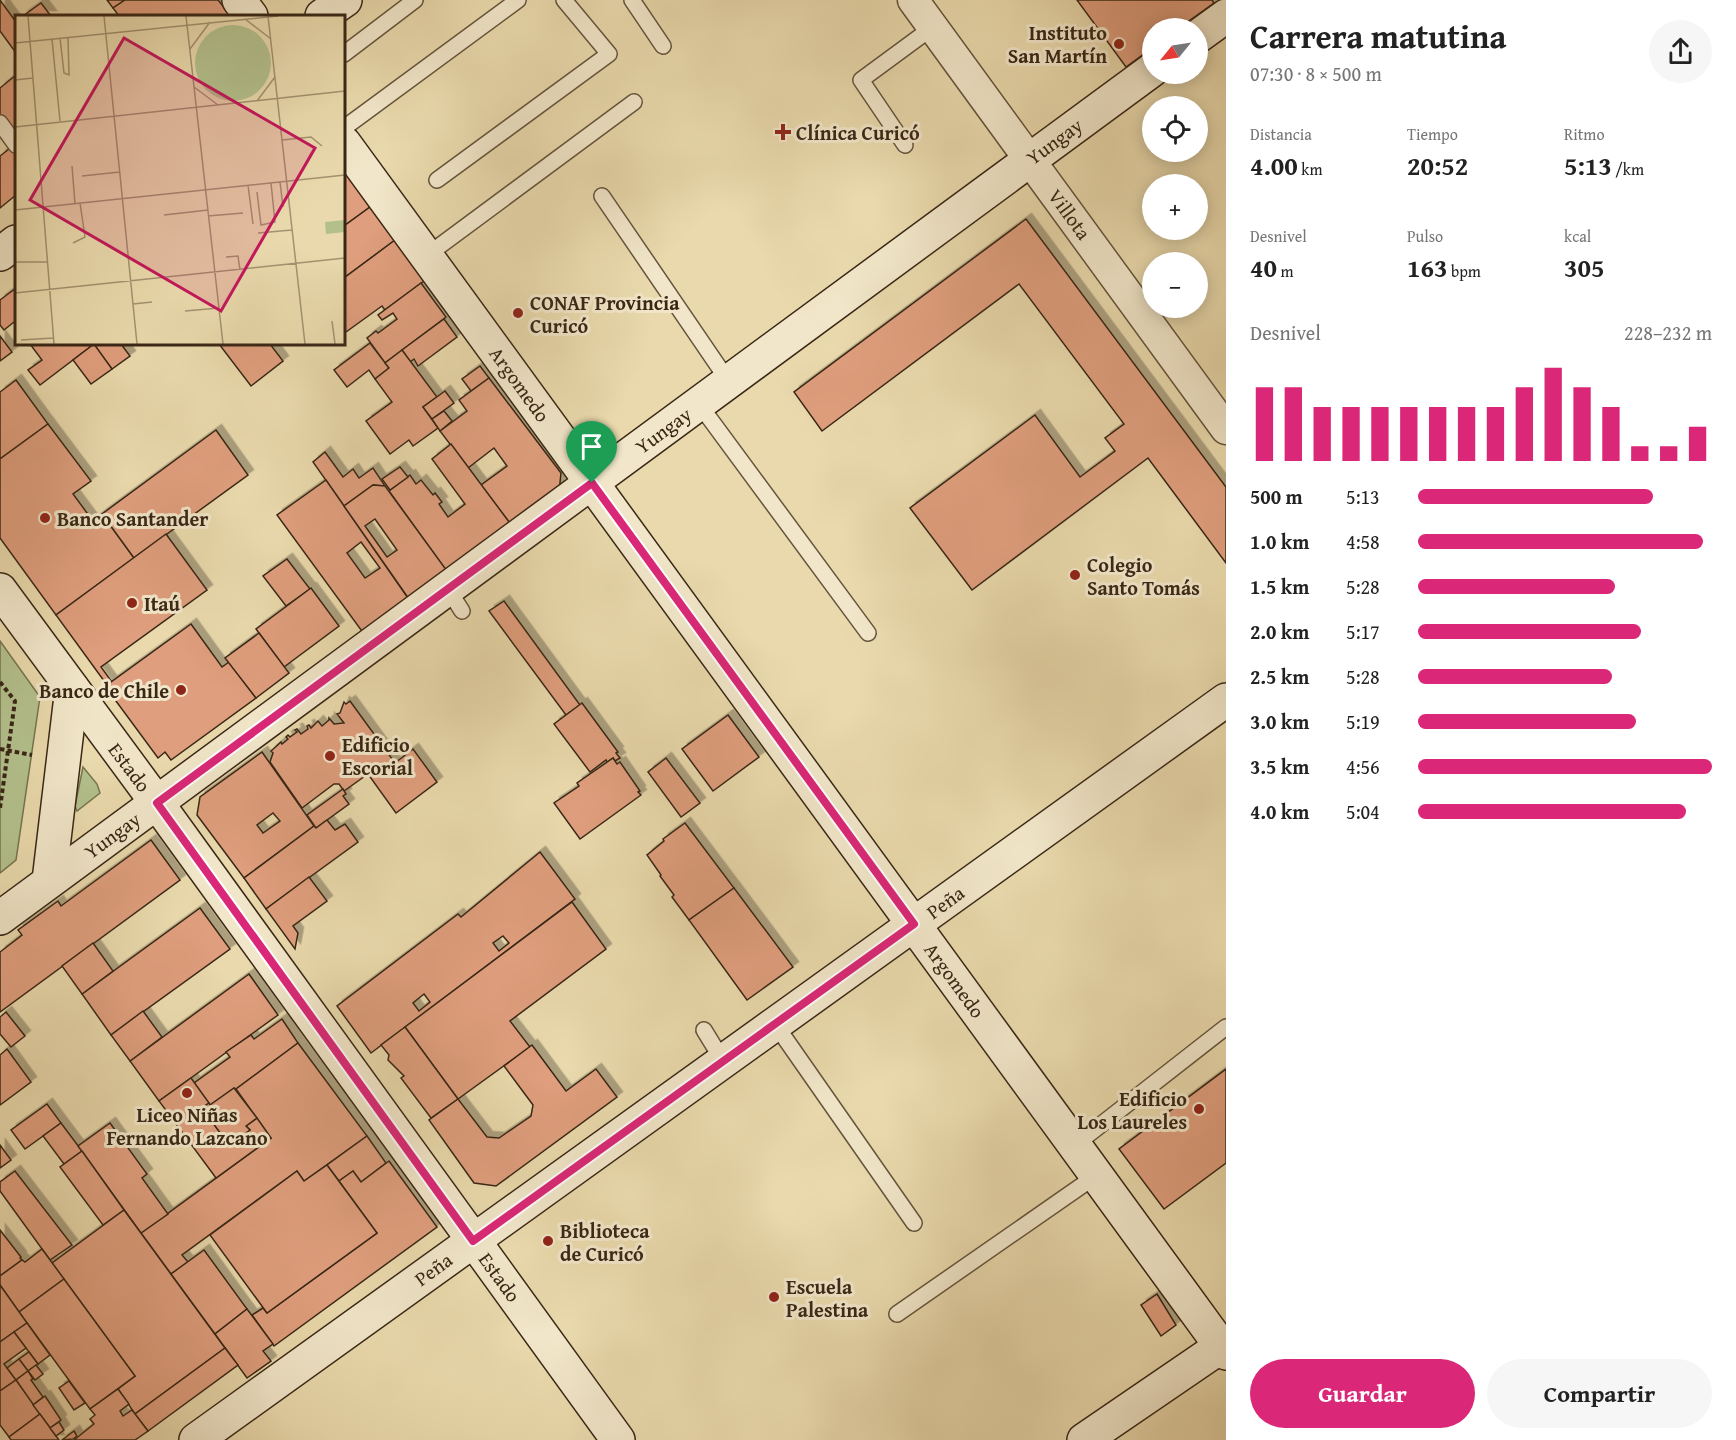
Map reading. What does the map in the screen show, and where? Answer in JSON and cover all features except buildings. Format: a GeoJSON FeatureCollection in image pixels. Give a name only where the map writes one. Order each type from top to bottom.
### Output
{"type":"FeatureCollection","features":[{"type":"Feature","properties":{"kind":"street"},"geometry":{"type":"LineString","coordinates":[[239,0],[250,15]]}},
{"type":"Feature","properties":{"kind":"street"},"geometry":{"type":"LineString","coordinates":[[323,15],[345,0]]}},
{"type":"Feature","properties":{"kind":"street","name":"Villota"},"geometry":{"type":"LineString","coordinates":[[913,0],[1226,429]]}},
{"type":"Feature","properties":{"kind":"street","name":"Yungay"},"geometry":{"type":"LineString","coordinates":[[0,918],[157,803],[455,600],[592,483],[1142,77]]}},
{"type":"Feature","properties":{"kind":"street","name":"Argomedo"},"geometry":{"type":"LineString","coordinates":[[345,144],[1224,1347]]}},
{"type":"Feature","properties":{"kind":"street"},"geometry":{"type":"LineString","coordinates":[[0,254],[15,243]]}},
{"type":"Feature","properties":{"kind":"street","name":"Estado"},"geometry":{"type":"LineString","coordinates":[[0,590],[618,1440]]}},
{"type":"Feature","properties":{"kind":"street"},"geometry":{"type":"LineString","coordinates":[[49,881],[72,688]]}},
{"type":"Feature","properties":{"kind":"street","name":"Peña"},"geometry":{"type":"LineString","coordinates":[[196,1440],[1226,700]]}},
{"type":"Feature","properties":{"kind":"street"},"geometry":{"type":"LineString","coordinates":[[1084,1440],[1224,1347]]}},
{"type":"Feature","properties":{"kind":"lane"},"geometry":{"type":"LineString","coordinates":[[345,53],[415,0]]}},
{"type":"Feature","properties":{"kind":"lane"},"geometry":{"type":"LineString","coordinates":[[345,127],[518,0]]}},
{"type":"Feature","properties":{"kind":"lane"},"geometry":{"type":"LineString","coordinates":[[437,180],[609,54],[564,0]]}},
{"type":"Feature","properties":{"kind":"lane"},"geometry":{"type":"LineString","coordinates":[[632,0],[663,46]]}},
{"type":"Feature","properties":{"kind":"lane"},"geometry":{"type":"LineString","coordinates":[[905,145],[861,80],[933,27]]}},
{"type":"Feature","properties":{"kind":"lane"},"geometry":{"type":"LineString","coordinates":[[426,256],[634,102]]}},
{"type":"Feature","properties":{"kind":"lane"},"geometry":{"type":"LineString","coordinates":[[0,123],[15,144]]}},
{"type":"Feature","properties":{"kind":"lane"},"geometry":{"type":"LineString","coordinates":[[602,196],[729,382]]}},
{"type":"Feature","properties":{"kind":"lane"},"geometry":{"type":"LineString","coordinates":[[699,404],[868,633]]}},
{"type":"Feature","properties":{"kind":"lane"},"geometry":{"type":"LineString","coordinates":[[775,1024],[914,1223]]}},
{"type":"Feature","properties":{"kind":"lane"},"geometry":{"type":"LineString","coordinates":[[1075,1145],[1226,1026]]}},
{"type":"Feature","properties":{"kind":"lane"},"geometry":{"type":"LineString","coordinates":[[704,1030],[723,1061]]}},
{"type":"Feature","properties":{"kind":"lane"},"geometry":{"type":"LineString","coordinates":[[897,1314],[1097,1175]]}},
{"type":"Feature","properties":{"kind":"path"},"geometry":{"type":"LineString","coordinates":[[0,682],[15,701],[0,808]]}},
{"type":"Feature","properties":{"kind":"path"},"geometry":{"type":"LineString","coordinates":[[0,749],[32,754]]}},
{"type":"Feature","properties":{"kind":"green space"},"geometry":{"type":"Polygon","coordinates":[[[0,641],[40,697],[16,860],[0,873],[0,641]]]}},
{"type":"Feature","properties":{"kind":"green space"},"geometry":{"type":"Polygon","coordinates":[[[83,767],[97,784],[100,793],[77,811],[75,806],[83,767]]]}},
{"type":"Feature","properties":{"kind":"place","name":"Instituto San Martín"},"geometry":{"type":"Point","coordinates":[1119,44]}},
{"type":"Feature","properties":{"kind":"place","name":"Clínica Curicó"},"geometry":{"type":"Point","coordinates":[783,132]}},
{"type":"Feature","properties":{"kind":"place","name":"CONAF Provincia Curicó"},"geometry":{"type":"Point","coordinates":[518,313]}},
{"type":"Feature","properties":{"kind":"place","name":"Banco Santander"},"geometry":{"type":"Point","coordinates":[45,518]}},
{"type":"Feature","properties":{"kind":"place","name":"Colegio Santo Tomás"},"geometry":{"type":"Point","coordinates":[1075,575]}},
{"type":"Feature","properties":{"kind":"place","name":"Itaú"},"geometry":{"type":"Point","coordinates":[132,603]}},
{"type":"Feature","properties":{"kind":"place","name":"Banco de Chile"},"geometry":{"type":"Point","coordinates":[181,690]}},
{"type":"Feature","properties":{"kind":"place","name":"Edificio Escorial"},"geometry":{"type":"Point","coordinates":[330,756]}},
{"type":"Feature","properties":{"kind":"place","name":"Liceo Niñas Fernando Lazcano"},"geometry":{"type":"Point","coordinates":[187,1093]}},
{"type":"Feature","properties":{"kind":"place","name":"Edificio Los Laureles"},"geometry":{"type":"Point","coordinates":[1199,1109]}},
{"type":"Feature","properties":{"kind":"place","name":"Biblioteca de Curicó"},"geometry":{"type":"Point","coordinates":[548,1241]}},
{"type":"Feature","properties":{"kind":"place","name":"Escuela Palestina"},"geometry":{"type":"Point","coordinates":[774,1297]}},
{"type":"Feature","properties":{"kind":"route"},"geometry":{"type":"LineString","coordinates":[[592,483],[914,924],[473,1241],[157,803],[592,483]]}}]}
